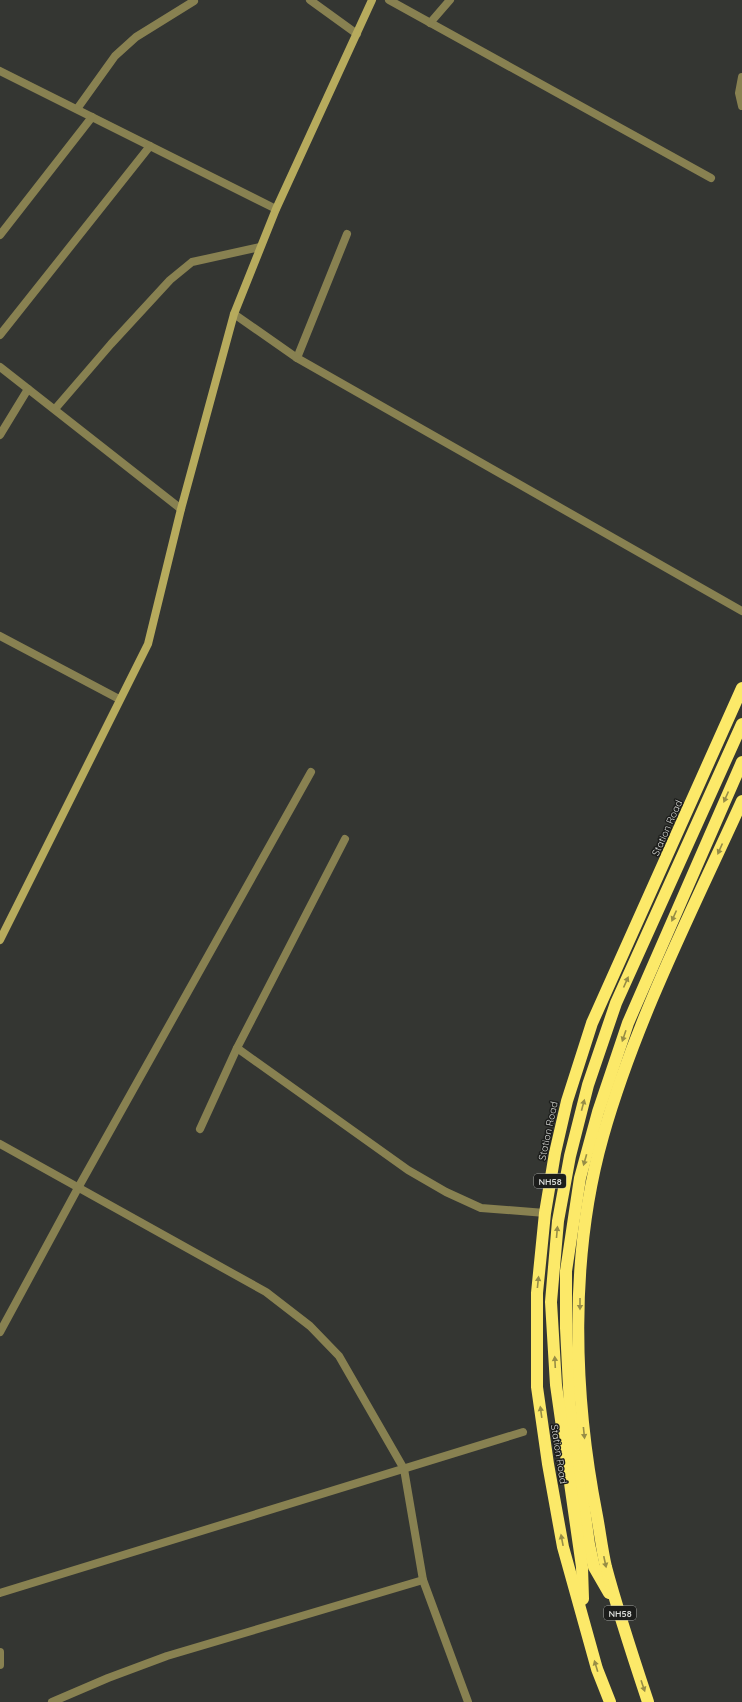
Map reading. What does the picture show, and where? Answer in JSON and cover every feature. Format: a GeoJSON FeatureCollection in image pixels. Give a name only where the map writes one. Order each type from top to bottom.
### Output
{"type":"FeatureCollection","features":[{"type":"Feature","properties":{"kind":"highway","name":"Station Road"},"geometry":{"type":"LineString","coordinates":[[610,1702],[597,1669],[563,1547],[548,1464],[537,1387],[537,1293],[545,1213],[555,1153],[568,1101],[592,1022],[742,688]]}},
{"type":"Feature","properties":{"kind":"highway"},"geometry":{"type":"LineString","coordinates":[[584,1620],[582,1567],[556,1385],[551,1302],[558,1221],[570,1156],[588,1085],[616,1003],[742,724]]}},
{"type":"Feature","properties":{"kind":"highway"},"geometry":{"type":"LineString","coordinates":[[620,1612],[594,1567],[589,1544],[570,1407],[566,1328],[566,1271],[580,1178],[598,1112],[628,1023],[742,762]]}},
{"type":"Feature","properties":{"kind":"highway","name":"NH58"},"geometry":{"type":"LineString","coordinates":[[648,1702],[606,1565],[588,1472],[579,1385],[580,1276],[586,1213],[602,1139],[621,1079],[656,991],[742,801]]}},
{"type":"Feature","properties":{"kind":"street"},"geometry":{"type":"LineString","coordinates":[[310,0],[357,34]]}},
{"type":"Feature","properties":{"kind":"street"},"geometry":{"type":"LineString","coordinates":[[0,940],[119,699],[148,644],[181,509],[234,314],[276,209],[372,0]]}},
{"type":"Feature","properties":{"kind":"street"},"geometry":{"type":"LineString","coordinates":[[389,0],[711,178]]}},
{"type":"Feature","properties":{"kind":"street"},"geometry":{"type":"LineString","coordinates":[[430,23],[450,0]]}},
{"type":"Feature","properties":{"kind":"street"},"geometry":{"type":"LineString","coordinates":[[77,110],[115,56],[136,37],[194,2]]}},
{"type":"Feature","properties":{"kind":"street"},"geometry":{"type":"LineString","coordinates":[[0,71],[276,209]]}},
{"type":"Feature","properties":{"kind":"street"},"geometry":{"type":"LineString","coordinates":[[742,77],[739,93],[742,106]]}},
{"type":"Feature","properties":{"kind":"street"},"geometry":{"type":"LineString","coordinates":[[0,235],[92,117]]}},
{"type":"Feature","properties":{"kind":"street"},"geometry":{"type":"LineString","coordinates":[[0,335],[150,146]]}},
{"type":"Feature","properties":{"kind":"street"},"geometry":{"type":"LineString","coordinates":[[297,358],[347,234]]}},
{"type":"Feature","properties":{"kind":"street"},"geometry":{"type":"LineString","coordinates":[[55,409],[111,344],[170,280],[192,262],[260,247]]}},
{"type":"Feature","properties":{"kind":"street"},"geometry":{"type":"LineString","coordinates":[[234,314],[297,358],[742,612]]}},
{"type":"Feature","properties":{"kind":"street"},"geometry":{"type":"LineString","coordinates":[[0,367],[181,509]]}},
{"type":"Feature","properties":{"kind":"street"},"geometry":{"type":"LineString","coordinates":[[0,435],[28,389]]}},
{"type":"Feature","properties":{"kind":"street"},"geometry":{"type":"LineString","coordinates":[[0,636],[119,699]]}},
{"type":"Feature","properties":{"kind":"street"},"geometry":{"type":"LineString","coordinates":[[0,1332],[78,1188],[311,772]]}},
{"type":"Feature","properties":{"kind":"street"},"geometry":{"type":"LineString","coordinates":[[200,1129],[237,1048],[345,839]]}},
{"type":"Feature","properties":{"kind":"street"},"geometry":{"type":"LineString","coordinates":[[237,1048],[408,1170],[446,1192],[481,1208],[545,1213]]}},
{"type":"Feature","properties":{"kind":"street"},"geometry":{"type":"LineString","coordinates":[[0,1144],[266,1292],[310,1326],[339,1356],[404,1469],[423,1580],[468,1702]]}},
{"type":"Feature","properties":{"kind":"street"},"geometry":{"type":"LineString","coordinates":[[0,1593],[522,1432]]}},
{"type":"Feature","properties":{"kind":"street"},"geometry":{"type":"LineString","coordinates":[[52,1702],[108,1678],[167,1656],[423,1580]]}},
{"type":"Feature","properties":{"kind":"street"},"geometry":{"type":"LineString","coordinates":[[0,1652],[0,1665]]}}]}
